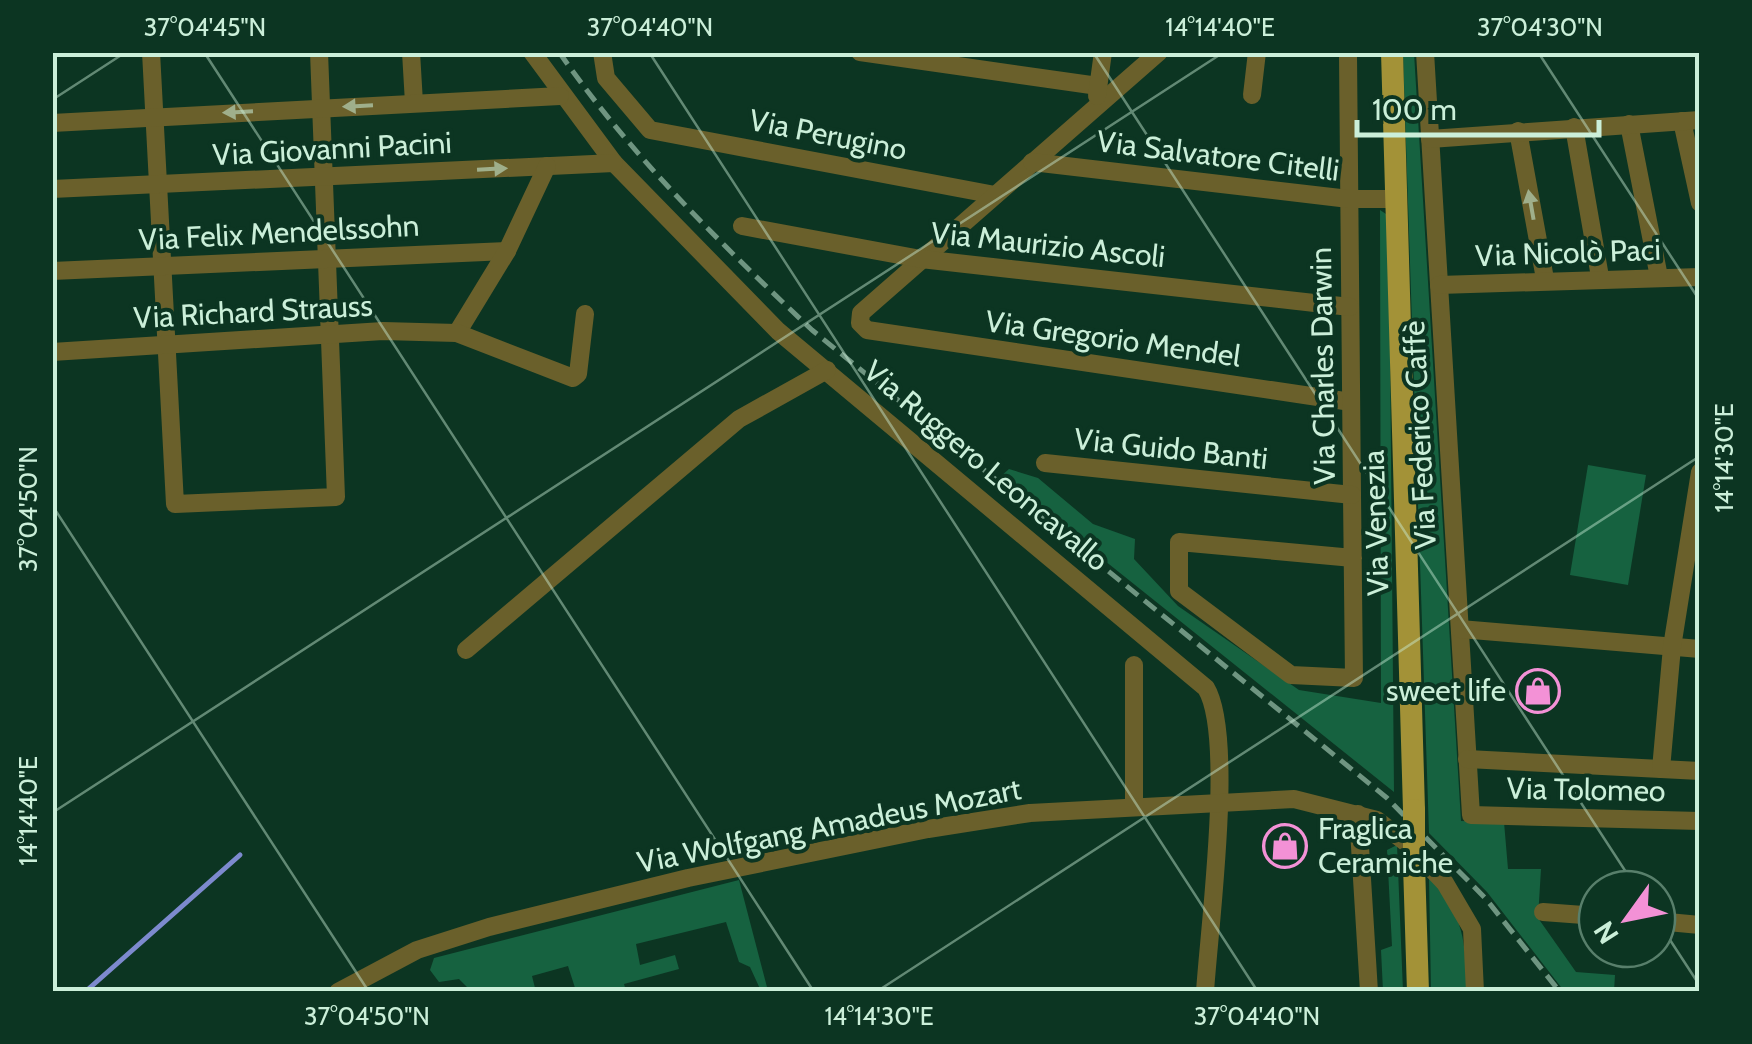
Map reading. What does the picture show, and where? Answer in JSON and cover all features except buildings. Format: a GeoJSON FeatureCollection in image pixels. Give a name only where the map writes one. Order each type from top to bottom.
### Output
{"type":"FeatureCollection","features":[{"type":"Feature","properties":{"kind":"main road","name":"Via Venezia"},"geometry":{"type":"LineString","coordinates":[[1392,52],[1418,992]]}},
{"type":"Feature","properties":{"kind":"street"},"geometry":{"type":"LineString","coordinates":[[151,52],[176,504],[336,497],[320,52]]}},
{"type":"Feature","properties":{"kind":"street"},"geometry":{"type":"LineString","coordinates":[[412,52],[414,104]]}},
{"type":"Feature","properties":{"kind":"street","name":"Via Ruggero Leoncavallo"},"geometry":{"type":"LineString","coordinates":[[532,52],[560,96],[614,163],[778,331],[1206,688],[1216,705],[1218,802],[1205,992]]}},
{"type":"Feature","properties":{"kind":"street","name":"Via Perugino"},"geometry":{"type":"LineString","coordinates":[[602,52],[606,78],[650,130],[995,194]]}},
{"type":"Feature","properties":{"kind":"street"},"geometry":{"type":"LineString","coordinates":[[860,52],[1098,86]]}},
{"type":"Feature","properties":{"kind":"street"},"geometry":{"type":"LineString","coordinates":[[1095,108],[1104,52]]}},
{"type":"Feature","properties":{"kind":"street"},"geometry":{"type":"LineString","coordinates":[[921,259],[1159,52]]}},
{"type":"Feature","properties":{"kind":"street"},"geometry":{"type":"LineString","coordinates":[[1252,95],[1257,52]]}},
{"type":"Feature","properties":{"kind":"street"},"geometry":{"type":"LineString","coordinates":[[1327,52],[1348,54]]}},
{"type":"Feature","properties":{"kind":"street","name":"Via Federico Caffè"},"geometry":{"type":"LineString","coordinates":[[1424,52],[1471,815]]}},
{"type":"Feature","properties":{"kind":"street","name":"Via Charles Darwin"},"geometry":{"type":"LineString","coordinates":[[1348,54],[1350,306],[1353,558],[1354,678],[1291,675],[1179,591],[1179,542],[1353,558]]}},
{"type":"Feature","properties":{"kind":"street"},"geometry":{"type":"LineString","coordinates":[[52,123],[560,96]]}},
{"type":"Feature","properties":{"kind":"street"},"geometry":{"type":"LineString","coordinates":[[1430,139],[1574,126],[1691,121],[1700,203]]}},
{"type":"Feature","properties":{"kind":"street"},"geometry":{"type":"LineString","coordinates":[[1629,124],[1659,277]]}},
{"type":"Feature","properties":{"kind":"street"},"geometry":{"type":"LineString","coordinates":[[1574,126],[1600,277]]}},
{"type":"Feature","properties":{"kind":"street"},"geometry":{"type":"LineString","coordinates":[[1518,131],[1544,279]]}},
{"type":"Feature","properties":{"kind":"street","name":"Via Salvatore Citelli"},"geometry":{"type":"LineString","coordinates":[[1032,162],[1349,200],[1398,199]]}},
{"type":"Feature","properties":{"kind":"street","name":"Via Giovanni Pacini"},"geometry":{"type":"LineString","coordinates":[[52,189],[614,163]]}},
{"type":"Feature","properties":{"kind":"street"},"geometry":{"type":"LineString","coordinates":[[457,332],[507,250],[546,166]]}},
{"type":"Feature","properties":{"kind":"street","name":"Via Maurizio Ascoli"},"geometry":{"type":"LineString","coordinates":[[742,226],[921,259],[1350,306]]}},
{"type":"Feature","properties":{"kind":"street","name":"Via Felix Mendelssohn"},"geometry":{"type":"LineString","coordinates":[[52,271],[507,250]]}},
{"type":"Feature","properties":{"kind":"street","name":"Via Gregorio Mendel"},"geometry":{"type":"LineString","coordinates":[[921,259],[861,313],[860,322],[867,330],[1351,402]]}},
{"type":"Feature","properties":{"kind":"street","name":"Via Nicolò Paci"},"geometry":{"type":"LineString","coordinates":[[1439,285],[1600,277],[1700,277]]}},
{"type":"Feature","properties":{"kind":"street","name":"Via Richard Strauss"},"geometry":{"type":"LineString","coordinates":[[52,352],[330,334],[457,332],[573,378],[578,374],[585,314]]}},
{"type":"Feature","properties":{"kind":"street"},"geometry":{"type":"LineString","coordinates":[[466,650],[739,419],[827,370]]}},
{"type":"Feature","properties":{"kind":"street","name":"Via Guido Banti"},"geometry":{"type":"LineString","coordinates":[[1045,463],[1352,496]]}},
{"type":"Feature","properties":{"kind":"street"},"geometry":{"type":"LineString","coordinates":[[1661,770],[1672,647],[1700,472]]}},
{"type":"Feature","properties":{"kind":"street"},"geometry":{"type":"LineString","coordinates":[[1460,629],[1700,650]]}},
{"type":"Feature","properties":{"kind":"street"},"geometry":{"type":"LineString","coordinates":[[1134,666],[1134,808]]}},
{"type":"Feature","properties":{"kind":"street"},"geometry":{"type":"LineString","coordinates":[[1468,759],[1700,772]]}},
{"type":"Feature","properties":{"kind":"street","name":"Via Wolfgang Amadeus Mozart"},"geometry":{"type":"LineString","coordinates":[[338,992],[416,950],[489,927],[688,878],[928,829],[1030,813],[1294,799],[1376,820],[1409,845],[1460,906],[1472,930],[1475,992]]}},
{"type":"Feature","properties":{"kind":"street"},"geometry":{"type":"LineString","coordinates":[[1358,814],[1369,992]]}},
{"type":"Feature","properties":{"kind":"street","name":"Via Tolomeo"},"geometry":{"type":"LineString","coordinates":[[1471,815],[1700,820]]}},
{"type":"Feature","properties":{"kind":"street"},"geometry":{"type":"LineString","coordinates":[[1543,912],[1577,915]]}},
{"type":"Feature","properties":{"kind":"green space"},"geometry":{"type":"Polygon","coordinates":[[[1403,53],[1414,53],[1461,821],[1504,822],[1508,869],[1541,869],[1538,918],[1576,972],[1615,975],[1614,991],[1564,991],[1487,892],[1429,833],[1403,53]]]}},
{"type":"Feature","properties":{"kind":"green space"},"geometry":{"type":"Polygon","coordinates":[[[1380,210],[1386,214],[1389,230],[1394,792],[1000,477],[1009,469],[1038,478],[1093,524],[1135,539],[1134,559],[1178,606],[1299,690],[1381,703],[1380,210]]]}},
{"type":"Feature","properties":{"kind":"green space"},"geometry":{"type":"Polygon","coordinates":[[[1588,465],[1646,475],[1628,585],[1570,575],[1588,465]]]}},
{"type":"Feature","properties":{"kind":"green space"},"geometry":{"type":"Polygon","coordinates":[[[1397,845],[1403,991],[1383,991],[1381,950],[1392,946],[1387,850],[1397,845]]]}},
{"type":"Feature","properties":{"kind":"green space"},"geometry":{"type":"Polygon","coordinates":[[[1429,877],[1450,905],[1461,930],[1467,991],[1431,991],[1429,877]]]}},
{"type":"Feature","properties":{"kind":"green space"},"geometry":{"type":"Polygon","coordinates":[[[739,880],[768,991],[761,991],[750,967],[739,962],[726,922],[636,944],[640,965],[675,955],[679,969],[624,984],[626,991],[576,991],[568,966],[532,976],[536,992],[471,991],[459,979],[439,982],[430,970],[434,958],[739,880]]]}},
{"type":"Feature","properties":{"kind":"waterway"},"geometry":{"type":"LineString","coordinates":[[85,992],[240,855]]}},
{"type":"Feature","properties":{"kind":"railway"},"geometry":{"type":"LineString","coordinates":[[559,52],[647,163],[812,330],[1387,798],[1486,899],[1560,992]]}},
{"type":"Feature","properties":{"kind":"place","name":"sweet life"},"geometry":{"type":"Point","coordinates":[1538,691]}},
{"type":"Feature","properties":{"kind":"place","name":"Fraglica Ceramiche"},"geometry":{"type":"Point","coordinates":[1285,846]}}]}
